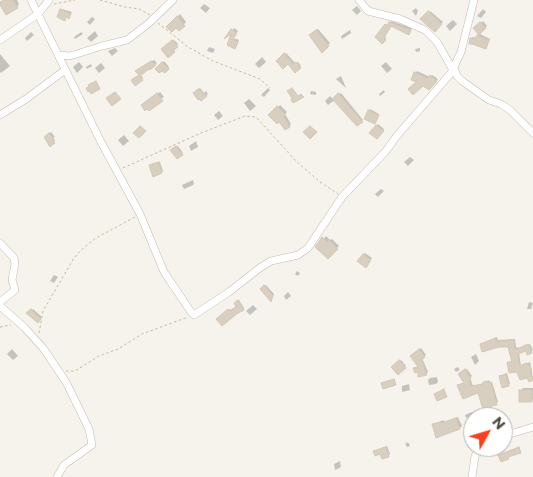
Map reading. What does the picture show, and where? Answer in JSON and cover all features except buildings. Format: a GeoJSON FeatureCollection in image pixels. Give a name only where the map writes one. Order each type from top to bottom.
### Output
{"type":"FeatureCollection","features":[{"type":"Feature","properties":{"kind":"street"},"geometry":{"type":"LineString","coordinates":[[32,0],[65,70],[140,214],[164,272],[194,315],[229,292],[267,263],[277,259],[292,257],[303,252],[313,242],[342,197],[386,151],[454,69],[461,52],[474,0]]}},
{"type":"Feature","properties":{"kind":"street"},"geometry":{"type":"LineString","coordinates":[[59,55],[70,56],[127,40],[154,19],[173,0]]}},
{"type":"Feature","properties":{"kind":"street"},"geometry":{"type":"LineString","coordinates":[[359,0],[368,11],[400,19],[425,30],[437,42],[459,79],[488,100],[501,104],[510,110],[533,133]]}},
{"type":"Feature","properties":{"kind":"street"},"geometry":{"type":"LineString","coordinates":[[0,40],[38,14],[47,2]]}},
{"type":"Feature","properties":{"kind":"street"},"geometry":{"type":"LineString","coordinates":[[0,115],[26,99],[65,70]]}},
{"type":"Feature","properties":{"kind":"street"},"geometry":{"type":"LineString","coordinates":[[0,243],[14,258],[15,264],[12,280],[15,290],[1,307],[36,340],[56,367],[87,423],[93,443],[91,447],[64,465],[57,477]]}},
{"type":"Feature","properties":{"kind":"street"},"geometry":{"type":"LineString","coordinates":[[513,433],[533,427]]}},
{"type":"Feature","properties":{"kind":"street"},"geometry":{"type":"LineString","coordinates":[[472,477],[475,457]]}},
{"type":"Feature","properties":{"kind":"path"},"geometry":{"type":"LineString","coordinates":[[47,2],[75,0]]}},
{"type":"Feature","properties":{"kind":"path"},"geometry":{"type":"LineString","coordinates":[[100,0],[147,12],[165,30],[188,47],[213,60],[260,79],[270,88]]}},
{"type":"Feature","properties":{"kind":"path"},"geometry":{"type":"LineString","coordinates":[[117,171],[245,116],[256,117],[296,161],[320,182],[342,197]]}},
{"type":"Feature","properties":{"kind":"path"},"geometry":{"type":"LineString","coordinates":[[36,340],[43,311],[74,258],[96,238],[140,214]]}},
{"type":"Feature","properties":{"kind":"path"},"geometry":{"type":"LineString","coordinates":[[56,367],[72,372],[75,371],[99,356],[118,350],[142,334],[169,326],[194,315]]}},
{"type":"Feature","properties":{"kind":"path"},"geometry":{"type":"LineString","coordinates":[[0,327],[8,325],[24,327]]}}]}
